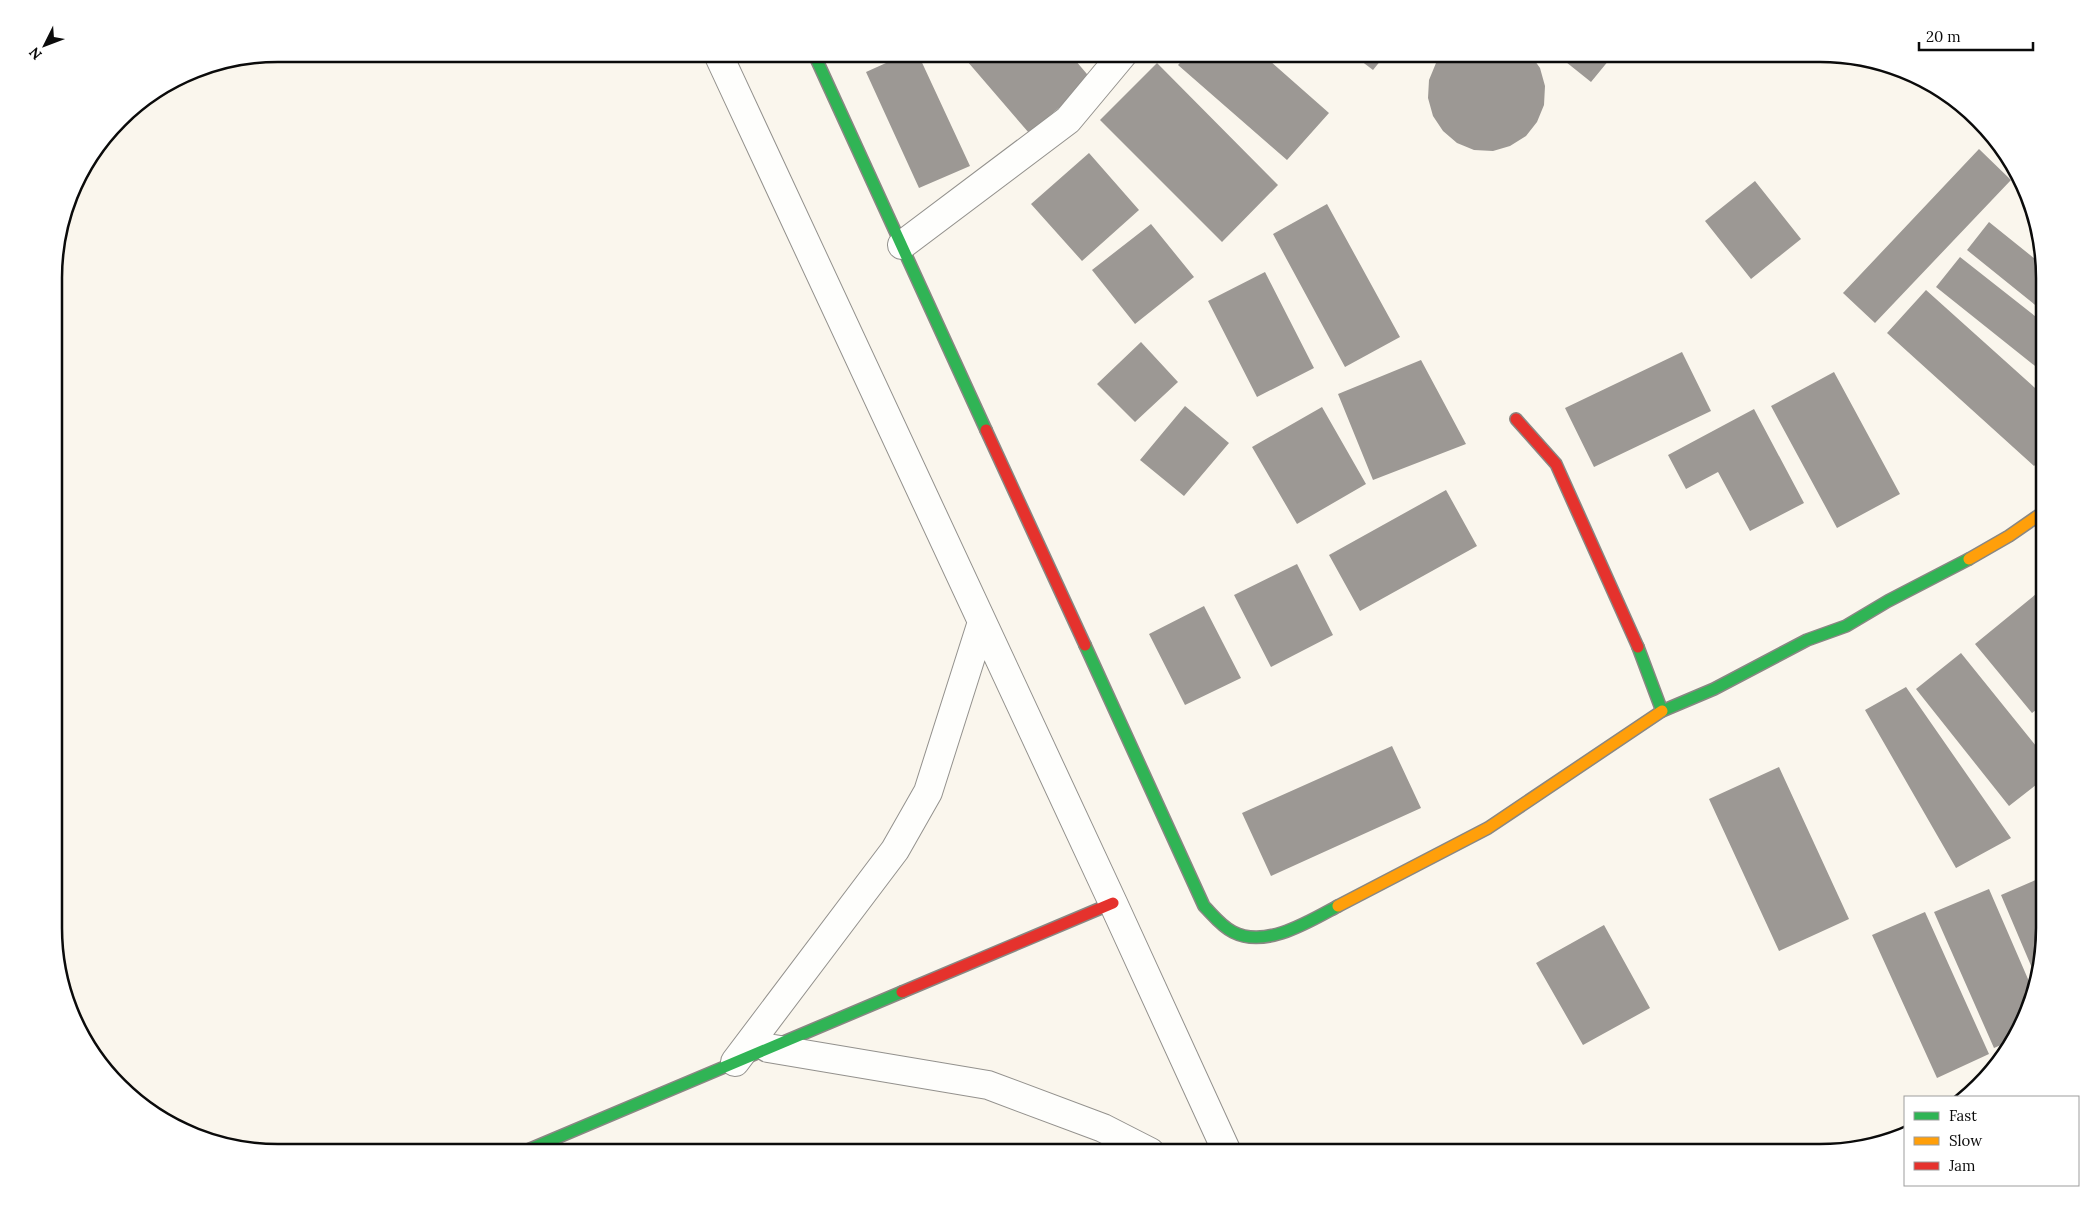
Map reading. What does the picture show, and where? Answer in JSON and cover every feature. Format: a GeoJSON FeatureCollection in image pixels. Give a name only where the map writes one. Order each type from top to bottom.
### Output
{"type":"FeatureCollection","features":[{"type":"Feature","properties":{"kind":"street"},"geometry":{"type":"LineString","coordinates":[[722,62],[1113,903],[1222,1144]]}},
{"type":"Feature","properties":{"kind":"street"},"geometry":{"type":"LineString","coordinates":[[818,62],[1204,906],[1221,926],[1236,935],[1262,938],[1290,931],[1488,828],[1662,711],[1714,689],[1807,640],[1846,626],[1888,601],[1940,575],[2009,536],[2036,518]]}},
{"type":"Feature","properties":{"kind":"street"},"geometry":{"type":"LineString","coordinates":[[902,245],[1068,120],[1116,62]]}},
{"type":"Feature","properties":{"kind":"street"},"geometry":{"type":"LineString","coordinates":[[1516,419],[1556,464],[1637,644],[1662,711]]}},
{"type":"Feature","properties":{"kind":"street"},"geometry":{"type":"LineString","coordinates":[[735,1062],[900,842],[928,792],[982,622]]}},
{"type":"Feature","properties":{"kind":"street"},"geometry":{"type":"LineString","coordinates":[[542,1144],[1113,903]]}},
{"type":"Feature","properties":{"kind":"street"},"geometry":{"type":"LineString","coordinates":[[768,1048],[988,1085],[1103,1128],[1134,1144]]}},
{"type":"Feature","properties":{"kind":"building"},"geometry":{"type":"Polygon","coordinates":[[[888,62],[922,62],[970,166],[919,188],[866,72],[888,62]]]}},
{"type":"Feature","properties":{"kind":"building"},"geometry":{"type":"Polygon","coordinates":[[[968,62],[1077,62],[1092,80],[1029,133],[968,62]]]}},
{"type":"Feature","properties":{"kind":"building"},"geometry":{"type":"Polygon","coordinates":[[[1181,62],[1271,62],[1329,113],[1287,160],[1178,65],[1181,62]]]}},
{"type":"Feature","properties":{"kind":"building"},"geometry":{"type":"Polygon","coordinates":[[[1362,62],[1380,62],[1373,70],[1362,62]]]}},
{"type":"Feature","properties":{"kind":"building"},"geometry":{"type":"Polygon","coordinates":[[[1536,62],[1540,68],[1545,86],[1544,105],[1537,122],[1526,136],[1510,146],[1493,151],[1474,150],[1457,143],[1443,131],[1433,116],[1428,98],[1429,80],[1436,63],[1536,62]]]}},
{"type":"Feature","properties":{"kind":"building"},"geometry":{"type":"Polygon","coordinates":[[[1566,62],[1607,62],[1591,82],[1566,62]]]}},
{"type":"Feature","properties":{"kind":"building"},"geometry":{"type":"Polygon","coordinates":[[[1157,63],[1278,185],[1222,242],[1100,120],[1157,63]]]}},
{"type":"Feature","properties":{"kind":"building"},"geometry":{"type":"Polygon","coordinates":[[[1979,149],[2011,180],[1875,323],[1843,293],[1979,149]]]}},
{"type":"Feature","properties":{"kind":"building"},"geometry":{"type":"Polygon","coordinates":[[[1089,153],[1139,210],[1082,261],[1031,204],[1089,153]]]}},
{"type":"Feature","properties":{"kind":"building"},"geometry":{"type":"Polygon","coordinates":[[[1755,181],[1801,239],[1751,279],[1705,221],[1755,181]]]}},
{"type":"Feature","properties":{"kind":"building"},"geometry":{"type":"Polygon","coordinates":[[[1327,204],[1400,337],[1345,367],[1273,234],[1327,204]]]}},
{"type":"Feature","properties":{"kind":"building"},"geometry":{"type":"Polygon","coordinates":[[[1989,222],[2036,259],[2036,306],[1967,250],[1989,222]]]}},
{"type":"Feature","properties":{"kind":"building"},"geometry":{"type":"Polygon","coordinates":[[[1151,224],[1194,277],[1135,324],[1092,270],[1151,224]]]}},
{"type":"Feature","properties":{"kind":"building"},"geometry":{"type":"Polygon","coordinates":[[[1960,257],[2036,317],[2036,367],[1936,287],[1960,257]]]}},
{"type":"Feature","properties":{"kind":"building"},"geometry":{"type":"Polygon","coordinates":[[[1265,272],[1314,368],[1257,397],[1208,301],[1265,272]]]}},
{"type":"Feature","properties":{"kind":"building"},"geometry":{"type":"Polygon","coordinates":[[[1926,290],[2036,389],[2036,464],[2034,466],[1887,333],[1926,290]]]}},
{"type":"Feature","properties":{"kind":"building"},"geometry":{"type":"Polygon","coordinates":[[[1141,342],[1178,382],[1135,422],[1097,384],[1141,342]]]}},
{"type":"Feature","properties":{"kind":"building"},"geometry":{"type":"Polygon","coordinates":[[[1682,352],[1711,411],[1594,467],[1565,408],[1682,352]]]}},
{"type":"Feature","properties":{"kind":"building"},"geometry":{"type":"Polygon","coordinates":[[[1421,360],[1466,444],[1373,480],[1338,394],[1421,360]]]}},
{"type":"Feature","properties":{"kind":"building"},"geometry":{"type":"Polygon","coordinates":[[[1834,372],[1900,494],[1837,528],[1771,406],[1834,372]]]}},
{"type":"Feature","properties":{"kind":"building"},"geometry":{"type":"Polygon","coordinates":[[[1185,406],[1229,443],[1184,496],[1140,460],[1185,406]]]}},
{"type":"Feature","properties":{"kind":"building"},"geometry":{"type":"Polygon","coordinates":[[[1322,407],[1366,484],[1297,524],[1252,447],[1322,407]]]}},
{"type":"Feature","properties":{"kind":"building"},"geometry":{"type":"Polygon","coordinates":[[[1754,409],[1804,503],[1750,531],[1718,472],[1686,489],[1668,455],[1754,409]]]}},
{"type":"Feature","properties":{"kind":"building"},"geometry":{"type":"Polygon","coordinates":[[[1446,490],[1477,546],[1360,611],[1329,555],[1446,490]]]}},
{"type":"Feature","properties":{"kind":"building"},"geometry":{"type":"Polygon","coordinates":[[[1297,564],[1333,635],[1271,667],[1234,595],[1297,564]]]}},
{"type":"Feature","properties":{"kind":"building"},"geometry":{"type":"Polygon","coordinates":[[[2036,594],[2036,710],[2032,713],[1975,644],[2036,594]]]}},
{"type":"Feature","properties":{"kind":"building"},"geometry":{"type":"Polygon","coordinates":[[[1204,606],[1241,678],[1185,705],[1149,634],[1204,606]]]}},
{"type":"Feature","properties":{"kind":"building"},"geometry":{"type":"Polygon","coordinates":[[[1961,653],[2036,746],[2036,785],[2009,806],[1916,689],[1961,653]]]}},
{"type":"Feature","properties":{"kind":"building"},"geometry":{"type":"Polygon","coordinates":[[[1906,687],[2011,838],[1956,868],[1865,710],[1906,687]]]}},
{"type":"Feature","properties":{"kind":"building"},"geometry":{"type":"Polygon","coordinates":[[[1392,746],[1421,808],[1271,876],[1242,813],[1392,746]]]}},
{"type":"Feature","properties":{"kind":"building"},"geometry":{"type":"Polygon","coordinates":[[[1779,767],[1849,919],[1779,951],[1709,799],[1779,767]]]}},
{"type":"Feature","properties":{"kind":"building"},"geometry":{"type":"Polygon","coordinates":[[[2036,880],[2036,941],[2032,968],[2001,895],[2036,880]]]}},
{"type":"Feature","properties":{"kind":"building"},"geometry":{"type":"Polygon","coordinates":[[[1989,889],[2029,982],[2020,1010],[2001,1045],[1994,1048],[1934,912],[1989,889]]]}},
{"type":"Feature","properties":{"kind":"building"},"geometry":{"type":"Polygon","coordinates":[[[1925,912],[1989,1054],[1937,1078],[1872,935],[1925,912]]]}},
{"type":"Feature","properties":{"kind":"building"},"geometry":{"type":"Polygon","coordinates":[[[1604,925],[1650,1008],[1583,1045],[1536,963],[1604,925]]]}},
{"type":"Feature","properties":{"kind":"traffic: fast"},"geometry":{"type":"LineString","coordinates":[[818,62],[986,430]]}},
{"type":"Feature","properties":{"kind":"traffic: fast"},"geometry":{"type":"LineString","coordinates":[[1638,647],[1662,711],[1714,689],[1807,640],[1846,626],[1888,601],[1969,559]]}},
{"type":"Feature","properties":{"kind":"traffic: fast"},"geometry":{"type":"LineString","coordinates":[[1085,645],[1204,906],[1217,920],[1233,932],[1259,937],[1287,931],[1338,906]]}},
{"type":"Feature","properties":{"kind":"traffic: fast"},"geometry":{"type":"LineString","coordinates":[[542,1144],[902,992]]}},
{"type":"Feature","properties":{"kind":"traffic: slow"},"geometry":{"type":"LineString","coordinates":[[1969,559],[2009,536],[2036,517]]}},
{"type":"Feature","properties":{"kind":"traffic: slow"},"geometry":{"type":"LineString","coordinates":[[1338,906],[1488,828],[1662,711]]}},
{"type":"Feature","properties":{"kind":"traffic: jam"},"geometry":{"type":"LineString","coordinates":[[1516,419],[1556,464],[1638,647]]}},
{"type":"Feature","properties":{"kind":"traffic: jam"},"geometry":{"type":"LineString","coordinates":[[986,430],[1085,645]]}},
{"type":"Feature","properties":{"kind":"traffic: jam"},"geometry":{"type":"LineString","coordinates":[[902,992],[1113,903]]}}]}
